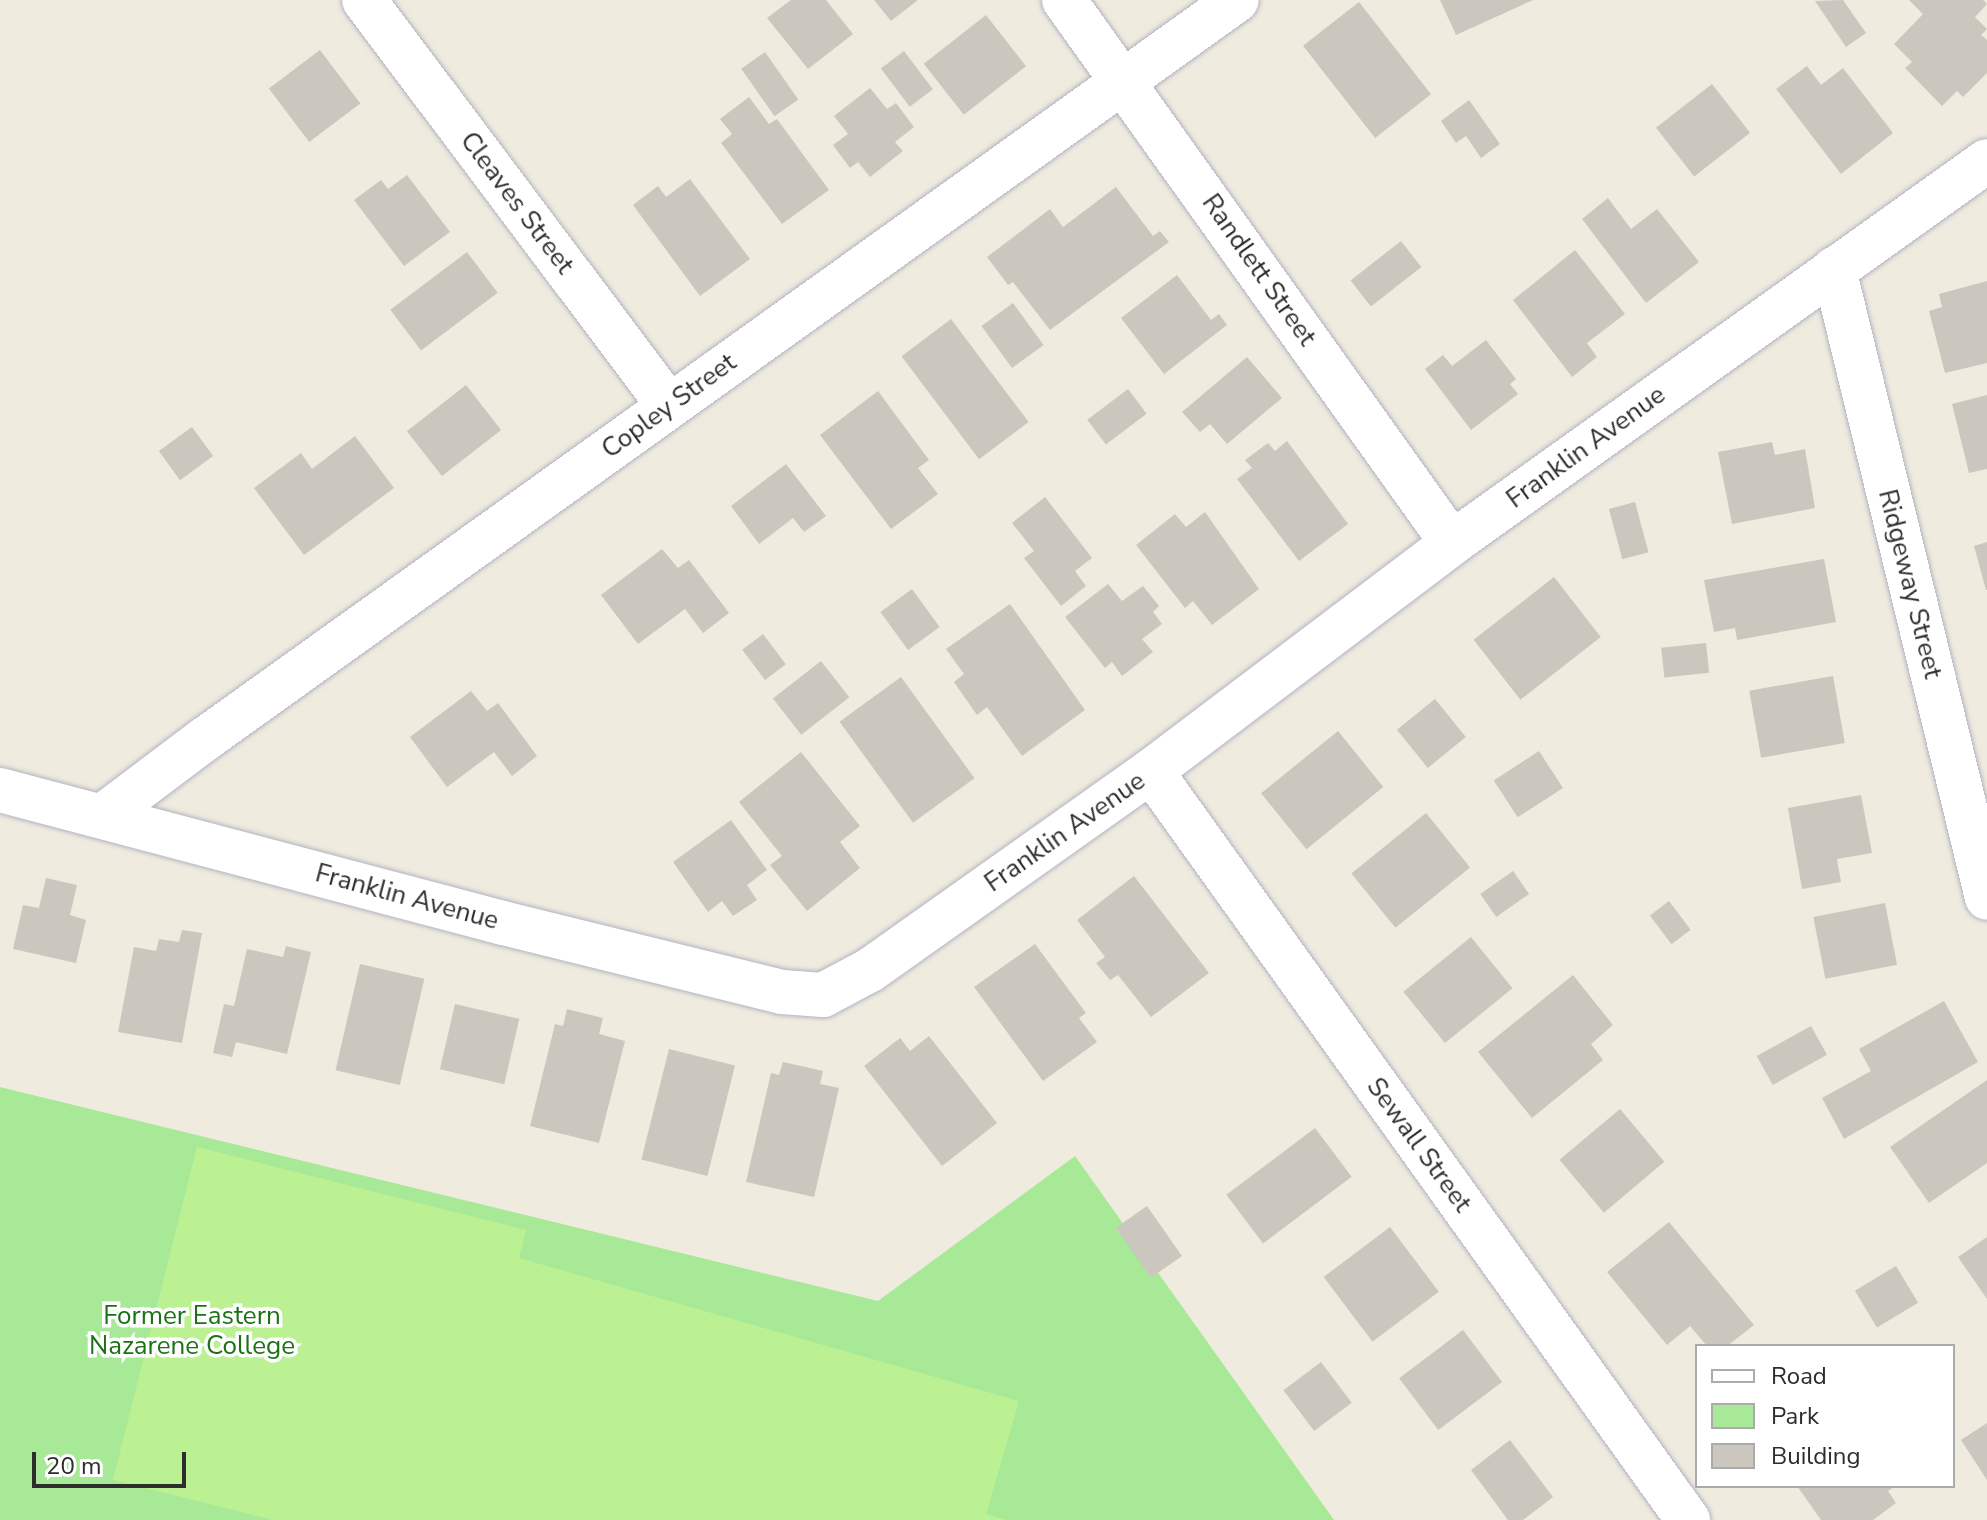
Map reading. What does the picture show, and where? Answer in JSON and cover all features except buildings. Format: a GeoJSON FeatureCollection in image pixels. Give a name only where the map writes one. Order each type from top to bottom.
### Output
{"type":"FeatureCollection","features":[{"type":"Feature","properties":{"kind":"street","name":"Cleaves Street"},"geometry":{"type":"LineString","coordinates":[[364,0],[669,406]]}},
{"type":"Feature","properties":{"kind":"street","name":"Randlett Street"},"geometry":{"type":"LineString","coordinates":[[1064,0],[1123,78],[1452,543]]}},
{"type":"Feature","properties":{"kind":"street","name":"Copley Street"},"geometry":{"type":"LineString","coordinates":[[104,815],[1123,78],[1237,0]]}},
{"type":"Feature","properties":{"kind":"street","name":"Franklin Avenue"},"geometry":{"type":"LineString","coordinates":[[0,790],[104,815],[503,923],[782,992],[823,995],[870,970],[1151,771],[1452,543],[1987,161]]}},
{"type":"Feature","properties":{"kind":"street","name":"Ridgeway Street"},"geometry":{"type":"LineString","coordinates":[[1834,269],[1987,898]]}},
{"type":"Feature","properties":{"kind":"street","name":"Sewall Street"},"geometry":{"type":"LineString","coordinates":[[1151,771],[1688,1520]]}},
{"type":"Feature","properties":{"kind":"green space","name":"Former Eastern Nazarene College"},"geometry":{"type":"Polygon","coordinates":[[[0,1087],[878,1301],[1075,1156],[1334,1520],[0,1520],[0,1087]]]}},
{"type":"Feature","properties":{"kind":"green space"},"geometry":{"type":"Polygon","coordinates":[[[197,1147],[526,1230],[519,1258],[1019,1401],[986,1514],[1006,1520],[273,1520],[113,1480],[197,1147]]]}}]}
